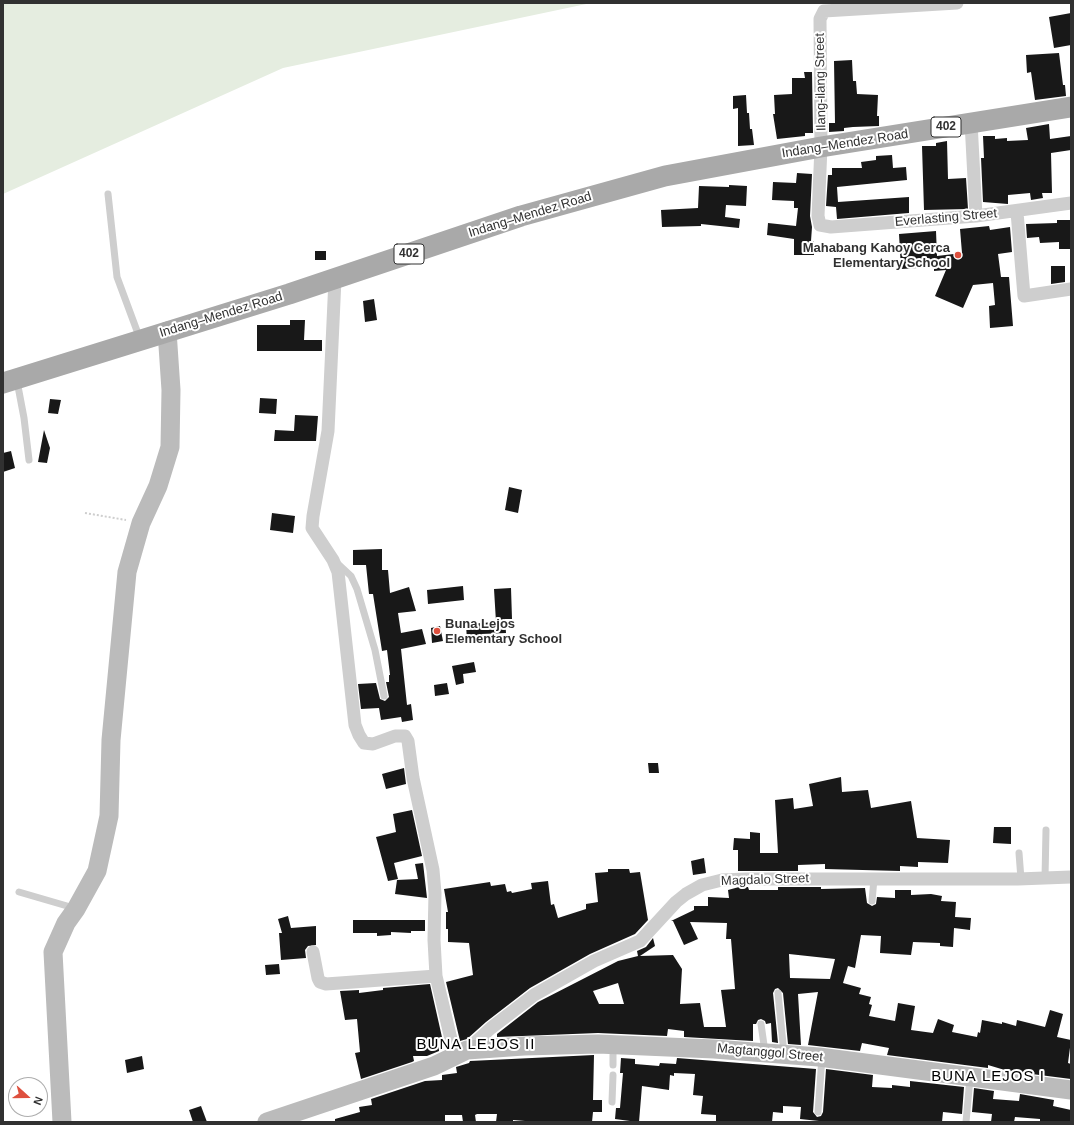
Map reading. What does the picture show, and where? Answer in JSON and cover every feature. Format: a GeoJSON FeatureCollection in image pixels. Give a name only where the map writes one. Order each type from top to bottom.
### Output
{"type":"FeatureCollection","features":[{"type":"Feature","properties":{"kind":"main road","name":"Indang–Mendez Road"},"geometry":{"type":"LineString","coordinates":[[10,381],[335,279],[521,216],[637,184],[703,168],[821,147],[1071,107]]}},
{"type":"Feature","properties":{"kind":"street","name":"Ilang-ilang Street"},"geometry":{"type":"LineString","coordinates":[[820,225],[818,216],[821,147],[820,20],[824,11],[957,3]]}},
{"type":"Feature","properties":{"kind":"street"},"geometry":{"type":"LineString","coordinates":[[971,122],[976,216]]}},
{"type":"Feature","properties":{"kind":"street","name":"Everlasting Street"},"geometry":{"type":"LineString","coordinates":[[820,225],[831,227],[976,216],[1016,212],[1071,203]]}},
{"type":"Feature","properties":{"kind":"street"},"geometry":{"type":"LineString","coordinates":[[1016,212],[1024,296],[1071,289]]}},
{"type":"Feature","properties":{"kind":"street"},"geometry":{"type":"LineString","coordinates":[[267,1122],[399,1079],[434,1066],[461,1053],[436,976],[434,940],[435,893],[433,870],[413,778],[408,741],[405,736],[395,736],[373,744],[364,743],[359,735],[355,725],[338,572],[334,560],[312,528],[328,431],[335,279]]}},
{"type":"Feature","properties":{"kind":"street"},"geometry":{"type":"LineString","coordinates":[[62,1122],[52,952],[66,923],[76,909],[97,871],[108,816],[111,740],[123,600],[127,572],[141,523],[158,486],[170,447],[171,390],[167,331]]}},
{"type":"Feature","properties":{"kind":"street","name":"Magdalo Street"},"geometry":{"type":"LineString","coordinates":[[461,1053],[534,995],[594,961],[640,941],[676,902],[686,894],[702,885],[722,880],[746,878],[1021,879],[1071,877]]}},
{"type":"Feature","properties":{"kind":"street"},"geometry":{"type":"LineString","coordinates":[[313,952],[318,978],[320,982],[326,984],[436,976]]}},
{"type":"Feature","properties":{"kind":"street","name":"Magtanggol Street"},"geometry":{"type":"LineString","coordinates":[[461,1053],[524,1046],[613,1044],[784,1054],[822,1057],[1071,1090]]}},
{"type":"Feature","properties":{"kind":"lane"},"geometry":{"type":"LineString","coordinates":[[108,194],[117,277],[140,340]]}},
{"type":"Feature","properties":{"kind":"lane"},"geometry":{"type":"LineString","coordinates":[[10,381],[24,418],[29,460]]}},
{"type":"Feature","properties":{"kind":"lane"},"geometry":{"type":"LineString","coordinates":[[334,560],[351,576],[357,589],[375,650],[384,696]]}},
{"type":"Feature","properties":{"kind":"lane"},"geometry":{"type":"LineString","coordinates":[[1045,878],[1046,830]]}},
{"type":"Feature","properties":{"kind":"lane"},"geometry":{"type":"LineString","coordinates":[[1019,853],[1021,879]]}},
{"type":"Feature","properties":{"kind":"lane"},"geometry":{"type":"LineString","coordinates":[[872,901],[874,879]]}},
{"type":"Feature","properties":{"kind":"lane"},"geometry":{"type":"LineString","coordinates":[[19,892],[76,909]]}},
{"type":"Feature","properties":{"kind":"lane"},"geometry":{"type":"LineString","coordinates":[[778,993],[784,1054]]}},
{"type":"Feature","properties":{"kind":"lane"},"geometry":{"type":"LineString","coordinates":[[761,1024],[765,1053]]}},
{"type":"Feature","properties":{"kind":"lane"},"geometry":{"type":"LineString","coordinates":[[613,1044],[613,1065]]}},
{"type":"Feature","properties":{"kind":"lane"},"geometry":{"type":"LineString","coordinates":[[818,1112],[822,1057]]}},
{"type":"Feature","properties":{"kind":"lane"},"geometry":{"type":"LineString","coordinates":[[612,1102],[613,1076]]}},
{"type":"Feature","properties":{"kind":"lane"},"geometry":{"type":"LineString","coordinates":[[966,1122],[970,1076]]}},
{"type":"Feature","properties":{"kind":"path"},"geometry":{"type":"LineString","coordinates":[[85,513],[141,523]]}},
{"type":"Feature","properties":{"kind":"shaded area"},"geometry":{"type":"Polygon","coordinates":[[[3,3],[591,3],[283,68],[3,194],[3,3]]]}},
{"type":"Feature","properties":{"kind":"building"},"geometry":{"type":"Polygon","coordinates":[[[1071,13],[1071,45],[1054,48],[1049,17],[1071,13]]]}},
{"type":"Feature","properties":{"kind":"building"},"geometry":{"type":"Polygon","coordinates":[[[1059,53],[1066,96],[1035,100],[1031,72],[1027,73],[1026,55],[1059,53]]]}},
{"type":"Feature","properties":{"kind":"building"},"geometry":{"type":"Polygon","coordinates":[[[852,60],[853,81],[856,81],[857,94],[878,95],[877,116],[879,116],[879,126],[844,128],[844,131],[829,132],[829,123],[835,123],[834,61],[852,60]]]}},
{"type":"Feature","properties":{"kind":"building"},"geometry":{"type":"Polygon","coordinates":[[[804,72],[812,72],[813,133],[805,133],[805,136],[777,139],[773,114],[775,114],[774,95],[792,94],[792,78],[805,78],[804,72]]]}},
{"type":"Feature","properties":{"kind":"building"},"geometry":{"type":"Polygon","coordinates":[[[746,95],[747,113],[749,113],[750,129],[752,129],[754,145],[738,146],[738,108],[733,109],[733,96],[746,95]]]}},
{"type":"Feature","properties":{"kind":"building"},"geometry":{"type":"Polygon","coordinates":[[[1049,124],[1050,139],[1071,136],[1071,150],[1051,153],[1052,193],[1042,193],[1043,198],[1031,200],[1030,193],[1008,195],[1008,204],[983,202],[981,158],[984,158],[983,136],[995,136],[995,139],[1007,138],[1007,141],[1028,140],[1026,128],[1049,124]]]}},
{"type":"Feature","properties":{"kind":"building"},"geometry":{"type":"Polygon","coordinates":[[[947,141],[948,179],[966,178],[968,209],[924,210],[922,146],[936,146],[936,143],[947,141]]]}},
{"type":"Feature","properties":{"kind":"building"},"geometry":{"type":"Polygon","coordinates":[[[892,155],[893,168],[906,167],[907,180],[837,187],[838,202],[909,197],[909,213],[837,219],[836,207],[826,206],[828,175],[832,175],[832,168],[862,168],[861,162],[876,160],[876,156],[892,155]]]}},
{"type":"Feature","properties":{"kind":"building"},"geometry":{"type":"Polygon","coordinates":[[[797,173],[812,174],[810,216],[812,227],[811,241],[814,241],[814,255],[794,255],[794,239],[767,235],[768,223],[796,226],[798,208],[794,208],[794,201],[772,200],[773,182],[796,183],[797,173]]]}},
{"type":"Feature","properties":{"kind":"building"},"geometry":{"type":"Polygon","coordinates":[[[729,185],[747,186],[746,206],[726,205],[725,217],[740,219],[739,228],[701,224],[701,226],[662,227],[661,210],[698,208],[699,186],[729,187],[729,185]]]}},
{"type":"Feature","properties":{"kind":"building"},"geometry":{"type":"Polygon","coordinates":[[[1057,220],[1070,220],[1071,249],[1059,249],[1059,242],[1040,243],[1039,237],[1027,238],[1026,224],[1057,223],[1057,220]]]}},
{"type":"Feature","properties":{"kind":"building"},"geometry":{"type":"Polygon","coordinates":[[[989,226],[990,230],[1010,227],[1012,252],[998,254],[1001,277],[1009,277],[1013,326],[990,328],[989,306],[995,305],[993,283],[973,285],[963,308],[935,296],[946,270],[934,271],[934,267],[901,269],[899,234],[936,231],[937,256],[962,253],[960,229],[989,226]]]}},
{"type":"Feature","properties":{"kind":"building"},"geometry":{"type":"Polygon","coordinates":[[[315,251],[326,251],[326,260],[315,260],[315,251]]]}},
{"type":"Feature","properties":{"kind":"building"},"geometry":{"type":"Polygon","coordinates":[[[1051,266],[1065,266],[1065,282],[1051,284],[1051,266]]]}},
{"type":"Feature","properties":{"kind":"building"},"geometry":{"type":"Polygon","coordinates":[[[374,299],[377,320],[365,322],[363,301],[374,299]]]}},
{"type":"Feature","properties":{"kind":"building"},"geometry":{"type":"Polygon","coordinates":[[[290,320],[305,320],[304,340],[322,340],[322,351],[257,351],[257,325],[290,325],[290,320]]]}},
{"type":"Feature","properties":{"kind":"building"},"geometry":{"type":"Polygon","coordinates":[[[260,398],[277,399],[276,414],[259,413],[260,398]]]}},
{"type":"Feature","properties":{"kind":"building"},"geometry":{"type":"Polygon","coordinates":[[[50,399],[61,400],[58,414],[48,413],[50,399]]]}},
{"type":"Feature","properties":{"kind":"building"},"geometry":{"type":"Polygon","coordinates":[[[295,415],[318,416],[316,441],[274,441],[275,430],[294,431],[295,415]]]}},
{"type":"Feature","properties":{"kind":"building"},"geometry":{"type":"Polygon","coordinates":[[[44,430],[50,448],[47,463],[38,462],[44,430]]]}},
{"type":"Feature","properties":{"kind":"building"},"geometry":{"type":"Polygon","coordinates":[[[11,451],[15,468],[3,472],[3,453],[11,451]]]}},
{"type":"Feature","properties":{"kind":"building"},"geometry":{"type":"Polygon","coordinates":[[[509,487],[522,490],[518,513],[505,510],[509,487]]]}},
{"type":"Feature","properties":{"kind":"building"},"geometry":{"type":"Polygon","coordinates":[[[272,513],[295,516],[293,533],[270,530],[272,513]]]}},
{"type":"Feature","properties":{"kind":"building"},"geometry":{"type":"Polygon","coordinates":[[[382,549],[382,570],[388,570],[390,593],[409,587],[416,611],[398,613],[401,633],[422,629],[426,644],[401,649],[407,705],[411,704],[413,720],[402,722],[401,717],[381,720],[379,708],[361,709],[358,684],[376,683],[380,699],[385,701],[389,697],[386,682],[389,682],[390,675],[387,650],[382,651],[373,594],[369,594],[366,565],[353,565],[353,550],[382,549]]]}},
{"type":"Feature","properties":{"kind":"building"},"geometry":{"type":"Polygon","coordinates":[[[463,586],[464,600],[428,604],[427,590],[463,586]]]}},
{"type":"Feature","properties":{"kind":"building"},"geometry":{"type":"Polygon","coordinates":[[[511,588],[512,619],[505,619],[506,633],[481,634],[488,639],[467,641],[466,624],[496,622],[494,589],[511,588]]]}},
{"type":"Feature","properties":{"kind":"building"},"geometry":{"type":"Polygon","coordinates":[[[440,626],[443,641],[432,643],[431,628],[440,626]]]}},
{"type":"Feature","properties":{"kind":"building"},"geometry":{"type":"Polygon","coordinates":[[[474,662],[476,672],[463,674],[464,683],[456,685],[452,666],[474,662]]]}},
{"type":"Feature","properties":{"kind":"building"},"geometry":{"type":"Polygon","coordinates":[[[447,683],[449,694],[435,696],[434,685],[447,683]]]}},
{"type":"Feature","properties":{"kind":"building"},"geometry":{"type":"Polygon","coordinates":[[[648,763],[658,763],[659,773],[649,773],[648,763]]]}},
{"type":"Feature","properties":{"kind":"building"},"geometry":{"type":"Polygon","coordinates":[[[404,768],[406,784],[386,789],[382,774],[404,768]]]}},
{"type":"Feature","properties":{"kind":"building"},"geometry":{"type":"Polygon","coordinates":[[[841,777],[842,792],[868,790],[871,808],[911,801],[917,838],[950,840],[948,863],[918,862],[918,867],[900,866],[900,871],[825,869],[825,864],[798,865],[798,871],[738,871],[738,850],[733,850],[734,838],[750,839],[750,832],[760,833],[760,853],[778,853],[775,800],[793,798],[794,809],[813,806],[809,784],[841,777]]]}},
{"type":"Feature","properties":{"kind":"building"},"geometry":{"type":"Polygon","coordinates":[[[412,810],[422,856],[394,863],[398,879],[388,881],[376,837],[396,832],[393,814],[412,810]]]}},
{"type":"Feature","properties":{"kind":"building"},"geometry":{"type":"Polygon","coordinates":[[[994,827],[1011,827],[1011,844],[993,843],[994,827]]]}},
{"type":"Feature","properties":{"kind":"building"},"geometry":{"type":"Polygon","coordinates":[[[704,858],[706,873],[693,875],[691,861],[704,858]]]}},
{"type":"Feature","properties":{"kind":"building"},"geometry":{"type":"Polygon","coordinates":[[[423,863],[427,898],[395,894],[397,880],[418,879],[415,864],[423,863]]]}},
{"type":"Feature","properties":{"kind":"building"},"geometry":{"type":"Polygon","coordinates":[[[608,869],[629,869],[630,873],[640,872],[648,920],[635,934],[590,954],[530,988],[486,1022],[467,1039],[460,1041],[446,982],[473,975],[469,943],[448,942],[446,912],[448,912],[444,889],[490,882],[491,886],[505,884],[507,892],[511,891],[512,893],[532,889],[531,883],[548,881],[551,905],[554,904],[558,918],[586,909],[586,904],[598,902],[595,873],[608,872],[608,869]]]}},
{"type":"Feature","properties":{"kind":"building"},"geometry":{"type":"Polygon","coordinates":[[[739,887],[748,887],[749,890],[778,890],[778,887],[821,887],[821,889],[865,888],[867,903],[872,906],[876,904],[877,897],[895,898],[895,890],[911,890],[911,895],[931,894],[942,896],[941,901],[956,902],[955,917],[971,918],[970,930],[954,928],[953,947],[940,946],[940,943],[913,942],[911,955],[880,953],[881,936],[861,935],[855,968],[848,966],[843,983],[861,988],[859,994],[871,997],[869,1004],[872,1005],[869,1016],[895,1021],[898,1003],[915,1006],[911,1030],[933,1033],[938,1019],[954,1025],[952,1032],[977,1037],[978,1032],[980,1033],[982,1020],[1002,1024],[1002,1022],[1016,1026],[1017,1020],[1045,1027],[1050,1010],[1063,1014],[1057,1037],[1071,1040],[1068,1063],[1071,1064],[1071,1079],[1008,1071],[988,1065],[988,1068],[887,1055],[889,1048],[862,1043],[860,1051],[808,1045],[818,992],[798,994],[801,1045],[788,1044],[783,993],[778,988],[775,989],[773,993],[778,1043],[772,1042],[771,1023],[766,1024],[765,1021],[761,1019],[758,1020],[756,1024],[753,1024],[753,1041],[684,1037],[684,1031],[668,1029],[667,1036],[598,1033],[497,1037],[497,1034],[538,1002],[618,961],[638,956],[637,951],[646,947],[653,938],[655,946],[640,956],[673,955],[682,969],[680,1004],[700,1003],[704,1027],[726,1027],[721,990],[735,989],[731,939],[726,939],[727,923],[690,922],[698,939],[684,945],[673,921],[671,921],[694,910],[694,906],[708,906],[708,897],[729,898],[728,890],[739,887]],[[789,954],[790,978],[830,979],[835,959],[789,954]],[[618,983],[593,991],[599,1004],[624,1004],[618,983]]]}},
{"type":"Feature","properties":{"kind":"building"},"geometry":{"type":"Polygon","coordinates":[[[288,916],[291,928],[316,926],[316,945],[308,946],[305,950],[306,958],[281,960],[279,933],[282,933],[278,919],[288,916]]]}},
{"type":"Feature","properties":{"kind":"building"},"geometry":{"type":"Polygon","coordinates":[[[353,920],[425,920],[425,931],[411,931],[411,933],[391,932],[391,935],[377,936],[377,933],[353,933],[353,920]]]}},
{"type":"Feature","properties":{"kind":"building"},"geometry":{"type":"Polygon","coordinates":[[[279,964],[280,974],[266,975],[265,965],[279,964]]]}},
{"type":"Feature","properties":{"kind":"building"},"geometry":{"type":"Polygon","coordinates":[[[430,984],[444,1046],[439,1047],[439,1051],[427,1056],[413,1056],[414,1061],[412,1062],[361,1079],[355,1053],[360,1052],[357,1019],[345,1020],[340,991],[359,990],[359,993],[383,990],[383,988],[430,984]]]}},
{"type":"Feature","properties":{"kind":"building"},"geometry":{"type":"Polygon","coordinates":[[[594,1055],[593,1100],[602,1100],[602,1112],[593,1112],[592,1122],[537,1122],[513,1120],[513,1122],[496,1122],[497,1114],[477,1114],[475,1115],[476,1122],[463,1122],[462,1115],[445,1115],[445,1122],[335,1122],[335,1119],[360,1112],[359,1107],[372,1105],[371,1099],[425,1081],[442,1080],[442,1075],[457,1073],[456,1067],[469,1063],[470,1061],[594,1055]]]}},
{"type":"Feature","properties":{"kind":"building"},"geometry":{"type":"Polygon","coordinates":[[[142,1056],[144,1069],[127,1073],[125,1060],[142,1056]]]}},
{"type":"Feature","properties":{"kind":"building"},"geometry":{"type":"Polygon","coordinates":[[[621,1058],[635,1059],[635,1064],[659,1066],[660,1063],[676,1064],[677,1058],[816,1069],[813,1112],[817,1117],[821,1116],[823,1112],[826,1069],[873,1075],[872,1087],[892,1088],[892,1085],[910,1087],[910,1081],[964,1087],[962,1114],[943,1112],[942,1122],[819,1122],[800,1119],[801,1107],[783,1106],[783,1113],[773,1112],[772,1122],[716,1122],[716,1115],[701,1114],[703,1096],[693,1095],[695,1074],[674,1073],[674,1076],[670,1075],[669,1090],[642,1086],[639,1122],[630,1122],[615,1119],[616,1108],[620,1108],[623,1073],[620,1073],[621,1058]]]}},
{"type":"Feature","properties":{"kind":"building"},"geometry":{"type":"Polygon","coordinates":[[[974,1088],[994,1091],[993,1099],[1019,1101],[1020,1094],[1054,1100],[1053,1106],[1071,1110],[1071,1122],[1040,1122],[1040,1119],[1015,1117],[1014,1122],[991,1122],[992,1114],[972,1112],[974,1088]]]}},
{"type":"Feature","properties":{"kind":"building"},"geometry":{"type":"Polygon","coordinates":[[[201,1106],[207,1122],[193,1122],[189,1110],[201,1106]]]}},
{"type":"Feature","properties":{"kind":"place","name":"Mahabang Kahoy Cerca Elementary School"},"geometry":{"type":"Point","coordinates":[958,255]}},
{"type":"Feature","properties":{"kind":"place","name":"Buna Lejos Elementary School"},"geometry":{"type":"Point","coordinates":[437,631]}},
{"type":"Feature","properties":{"kind":"district","name":"BUNA LEJOS II"},"geometry":{"type":"Point","coordinates":[476,1045]}},
{"type":"Feature","properties":{"kind":"district","name":"BUNA LEJOS I"},"geometry":{"type":"Point","coordinates":[988,1077]}}]}
